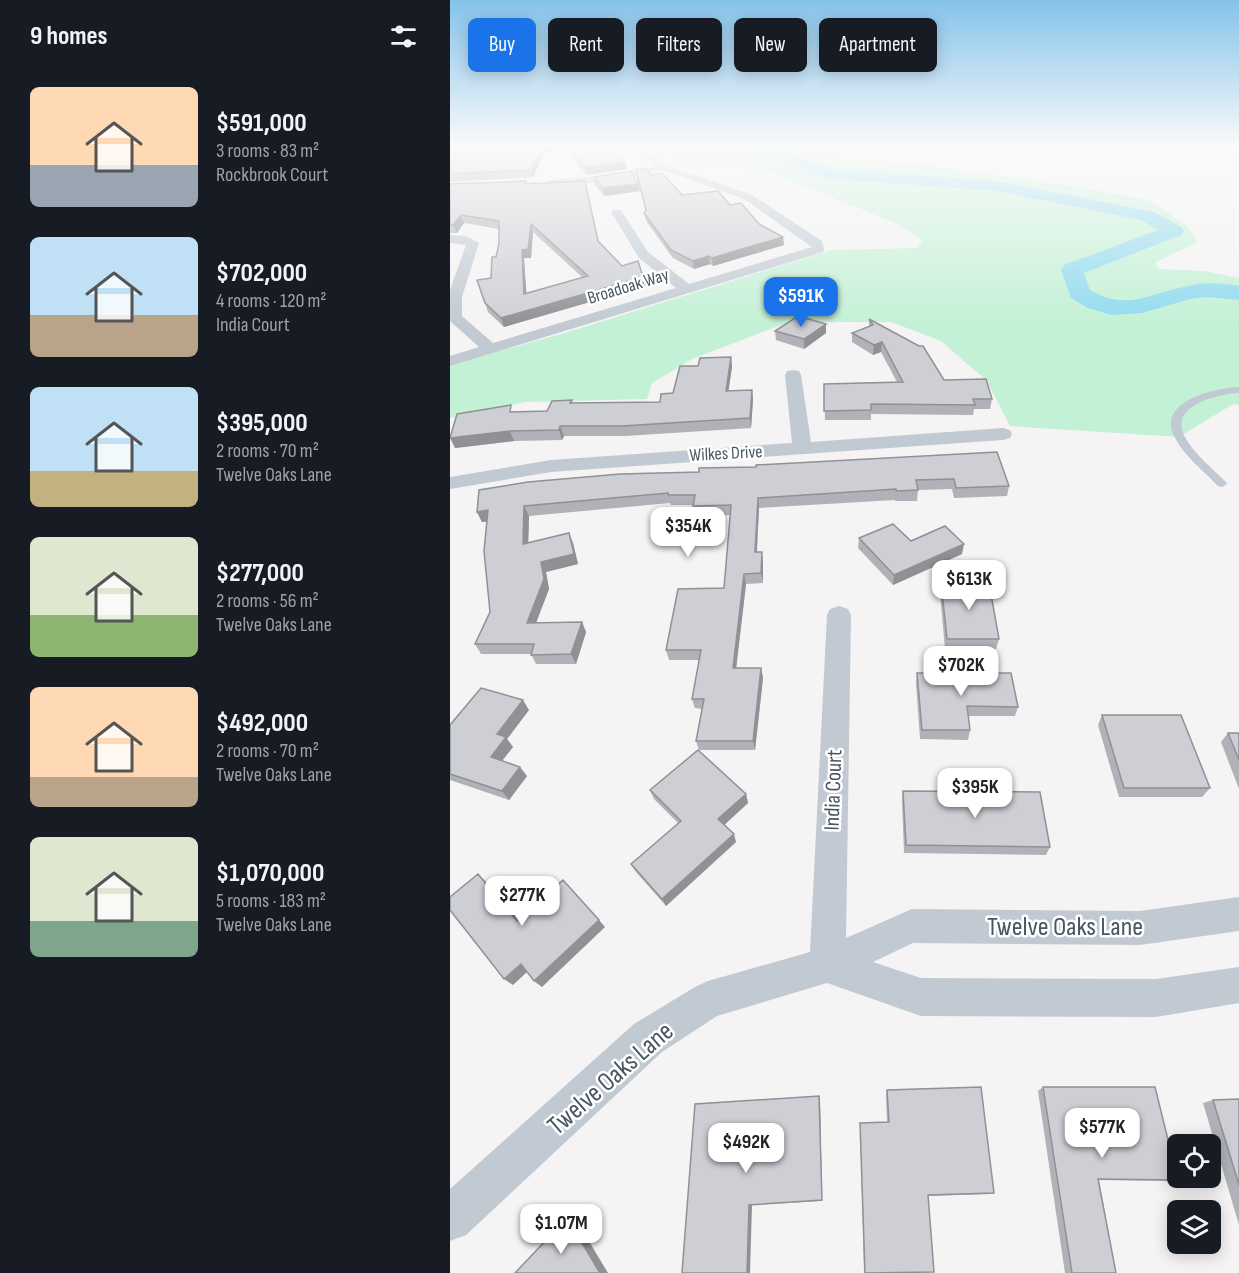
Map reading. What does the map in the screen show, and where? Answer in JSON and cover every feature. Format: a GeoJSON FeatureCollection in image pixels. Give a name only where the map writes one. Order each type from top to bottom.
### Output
{"type":"FeatureCollection","features":[{"type":"Feature","properties":{"kind":"street","name":"Broadoak Way"},"geometry":{"type":"LineString","coordinates":[[450,361],[818,249],[818,244],[763,207]]}},
{"type":"Feature","properties":{"kind":"street"},"geometry":{"type":"LineString","coordinates":[[617,212],[624,220],[639,249],[650,261],[687,289]]}},
{"type":"Feature","properties":{"kind":"street"},"geometry":{"type":"LineString","coordinates":[[450,239],[473,243],[471,258],[457,286],[453,301],[454,316],[491,349]]}},
{"type":"Feature","properties":{"kind":"street"},"geometry":{"type":"LineString","coordinates":[[793,375],[802,450]]}},
{"type":"Feature","properties":{"kind":"street","name":"Wilkes Drive"},"geometry":{"type":"LineString","coordinates":[[450,483],[551,466],[1003,434]]}},
{"type":"Feature","properties":{"kind":"street","name":"India Court"},"geometry":{"type":"LineString","coordinates":[[827,966],[839,615]]}},
{"type":"Feature","properties":{"kind":"street","name":"Twelve Oaks Lane"},"geometry":{"type":"LineString","coordinates":[[450,1219],[648,1038],[708,1000],[827,966],[912,926],[1140,928],[1239,914]]}},
{"type":"Feature","properties":{"kind":"street"},"geometry":{"type":"LineString","coordinates":[[827,966],[921,997],[1156,998],[1239,985]]}},
{"type":"Feature","properties":{"kind":"lane"},"geometry":{"type":"LineString","coordinates":[[1222,484],[1184,444],[1177,430],[1180,413],[1187,405],[1202,397],[1228,390],[1239,390]]}},
{"type":"Feature","properties":{"kind":"green space"},"geometry":{"type":"Polygon","coordinates":[[[857,207],[1159,207],[1187,226],[1198,242],[1156,262],[1158,269],[1204,271],[1239,278],[1239,405],[1233,404],[1179,437],[1010,426],[987,381],[941,341],[891,322],[789,322],[692,359],[652,383],[647,399],[525,402],[450,418],[450,365],[568,332],[832,250],[918,248],[922,240],[895,223],[857,207]]]}},
{"type":"Feature","properties":{"kind":"building"},"geometry":{"type":"Polygon","coordinates":[[[450,207],[591,207],[598,241],[622,266],[638,261],[643,277],[501,318],[485,303],[477,280],[491,278],[492,257],[496,257],[499,243],[499,221],[461,215],[453,225],[450,225],[450,207]],[[531,224],[528,249],[522,250],[524,294],[588,276],[531,224]]]}},
{"type":"Feature","properties":{"kind":"building"},"geometry":{"type":"Polygon","coordinates":[[[645,207],[745,207],[759,224],[783,237],[712,258],[709,256],[693,261],[671,250],[644,213],[645,207]]]}},
{"type":"Feature","properties":{"kind":"building"},"geometry":{"type":"Polygon","coordinates":[[[798,316],[826,324],[804,339],[775,331],[798,316]]]}},
{"type":"Feature","properties":{"kind":"building"},"geometry":{"type":"Polygon","coordinates":[[[869,319],[923,346],[944,380],[986,379],[992,399],[973,399],[975,405],[871,404],[871,410],[824,411],[824,384],[903,382],[882,342],[874,345],[852,333],[873,325],[869,319]]]}},
{"type":"Feature","properties":{"kind":"building"},"geometry":{"type":"Polygon","coordinates":[[[731,357],[726,391],[752,390],[750,418],[622,426],[560,426],[559,430],[510,431],[450,438],[457,414],[511,405],[510,412],[547,411],[552,401],[572,400],[570,403],[660,402],[661,394],[673,393],[680,366],[698,366],[700,358],[731,357]]]}},
{"type":"Feature","properties":{"kind":"building"},"geometry":{"type":"Polygon","coordinates":[[[997,452],[1009,486],[956,488],[954,479],[916,480],[918,490],[896,491],[896,489],[758,498],[755,552],[762,552],[761,573],[744,574],[733,668],[761,668],[753,741],[696,741],[704,699],[692,699],[701,650],[666,650],[678,589],[724,588],[731,505],[693,506],[695,495],[668,495],[668,493],[524,506],[523,544],[569,533],[574,554],[541,562],[544,579],[527,623],[582,622],[571,654],[531,655],[534,644],[475,644],[490,612],[484,551],[488,510],[477,512],[479,490],[528,482],[620,474],[699,472],[699,468],[756,467],[756,465],[997,452]]]}},
{"type":"Feature","properties":{"kind":"building"},"geometry":{"type":"Polygon","coordinates":[[[893,524],[911,541],[945,526],[964,544],[894,575],[859,538],[893,524]]]}},
{"type":"Feature","properties":{"kind":"building"},"geometry":{"type":"Polygon","coordinates":[[[941,582],[989,583],[999,639],[947,639],[941,582]]]}},
{"type":"Feature","properties":{"kind":"building"},"geometry":{"type":"Polygon","coordinates":[[[917,673],[1011,673],[1018,707],[967,706],[970,730],[922,730],[917,673]]]}},
{"type":"Feature","properties":{"kind":"building"},"geometry":{"type":"Polygon","coordinates":[[[481,688],[523,700],[497,734],[506,737],[491,757],[520,767],[502,791],[450,774],[450,725],[481,688]]]}},
{"type":"Feature","properties":{"kind":"building"},"geometry":{"type":"Polygon","coordinates":[[[1102,715],[1181,715],[1210,788],[1124,788],[1102,715]]]}},
{"type":"Feature","properties":{"kind":"building"},"geometry":{"type":"Polygon","coordinates":[[[1228,733],[1239,733],[1239,760],[1228,733]]]}},
{"type":"Feature","properties":{"kind":"building"},"geometry":{"type":"Polygon","coordinates":[[[698,750],[746,794],[718,819],[734,834],[662,899],[631,864],[681,821],[650,790],[698,750]]]}},
{"type":"Feature","properties":{"kind":"building"},"geometry":{"type":"Polygon","coordinates":[[[903,791],[1040,792],[1050,847],[906,845],[903,791]]]}},
{"type":"Feature","properties":{"kind":"building"},"geometry":{"type":"Polygon","coordinates":[[[478,874],[517,921],[563,880],[599,920],[534,981],[521,964],[504,979],[450,910],[450,897],[478,874]]]}},
{"type":"Feature","properties":{"kind":"building"},"geometry":{"type":"Polygon","coordinates":[[[981,1087],[994,1193],[928,1195],[934,1272],[865,1273],[860,1123],[889,1122],[887,1090],[981,1087]]]}},
{"type":"Feature","properties":{"kind":"building"},"geometry":{"type":"Polygon","coordinates":[[[1043,1087],[1155,1087],[1167,1136],[1167,1180],[1098,1179],[1116,1273],[1072,1273],[1043,1087]]]}},
{"type":"Feature","properties":{"kind":"building"},"geometry":{"type":"Polygon","coordinates":[[[819,1096],[822,1200],[749,1205],[747,1273],[682,1273],[695,1104],[819,1096]]]}},
{"type":"Feature","properties":{"kind":"building"},"geometry":{"type":"Polygon","coordinates":[[[1239,1099],[1239,1185],[1213,1100],[1239,1099]]]}},
{"type":"Feature","properties":{"kind":"building"},"geometry":{"type":"Polygon","coordinates":[[[567,1218],[600,1273],[515,1273],[567,1218]]]}},
{"type":"Feature","properties":{"kind":"waterway"},"geometry":{"type":"LineString","coordinates":[[1104,207],[1147,216],[1174,231],[1072,270],[1078,283],[1079,293],[1096,303],[1112,308],[1142,306],[1189,292],[1206,290],[1239,293]]}}]}
